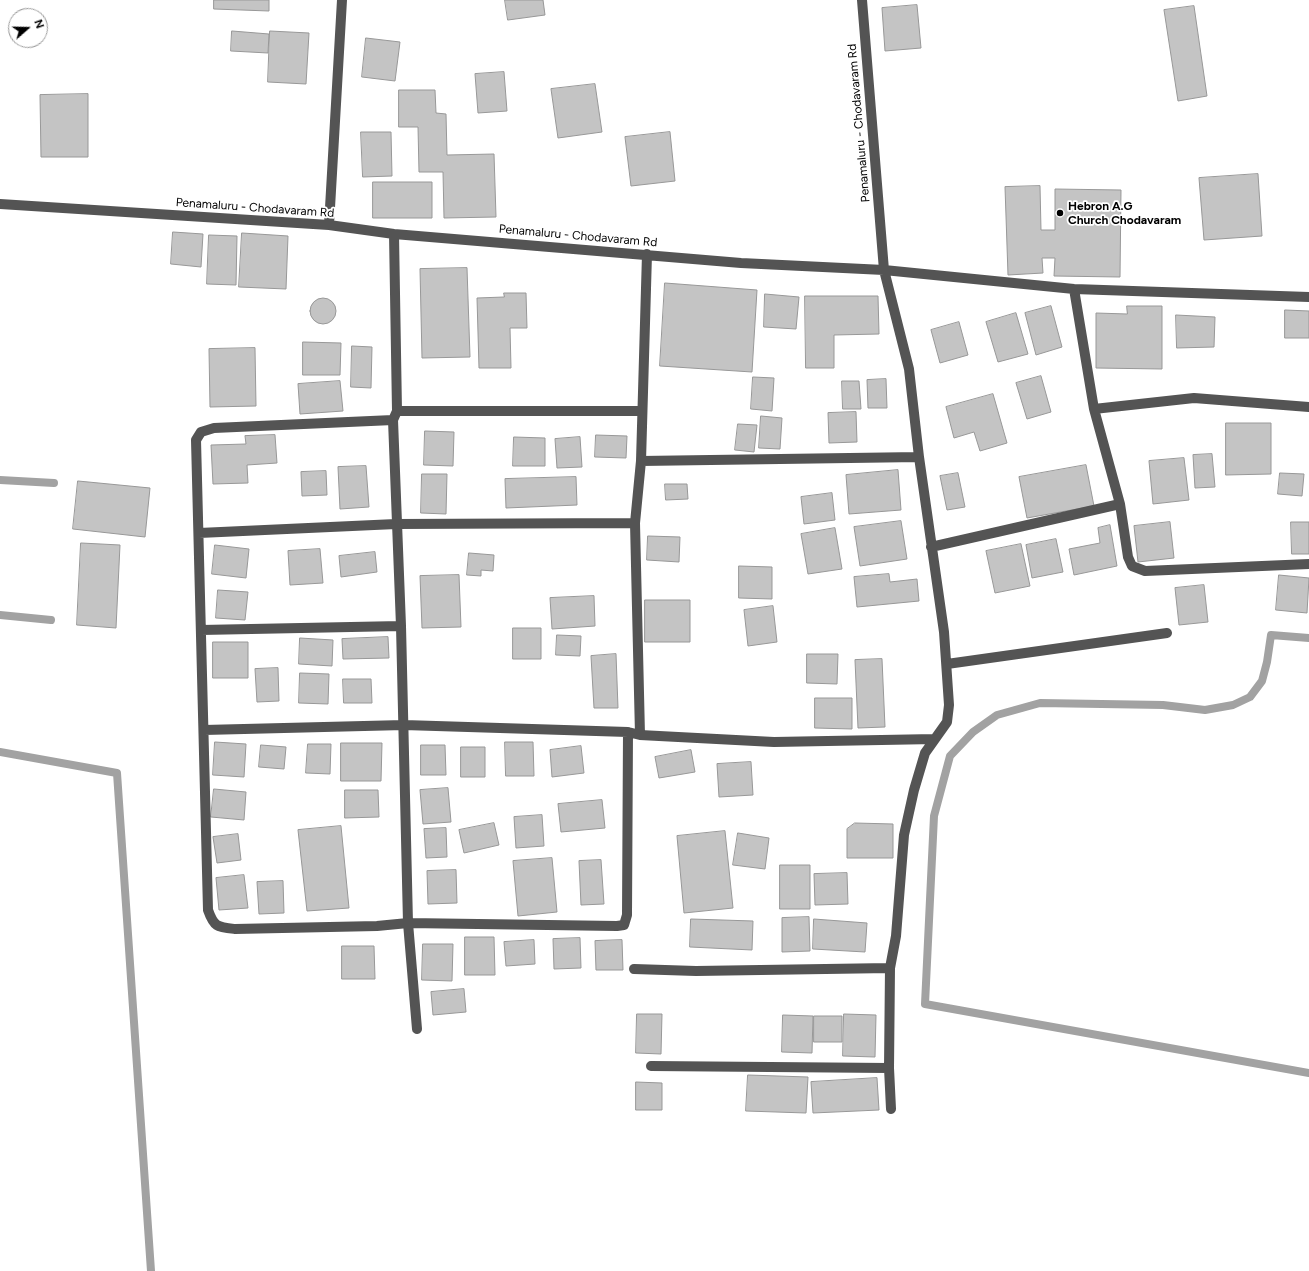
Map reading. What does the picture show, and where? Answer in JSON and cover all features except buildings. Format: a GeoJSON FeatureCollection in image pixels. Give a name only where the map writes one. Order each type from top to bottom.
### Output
{"type":"FeatureCollection","features":[{"type":"Feature","properties":{"kind":"street"},"geometry":{"type":"LineString","coordinates":[[330,225],[342,0]]}},
{"type":"Feature","properties":{"kind":"street","name":"Penamaluru - Chodavaram Rd"},"geometry":{"type":"LineString","coordinates":[[0,204],[330,225],[394,234],[741,263],[884,270],[862,0]]}},
{"type":"Feature","properties":{"kind":"street"},"geometry":{"type":"LineString","coordinates":[[394,234],[396,524],[404,725],[408,922],[417,1029]]}},
{"type":"Feature","properties":{"kind":"street"},"geometry":{"type":"LineString","coordinates":[[640,734],[635,523],[641,461],[647,254]]}},
{"type":"Feature","properties":{"kind":"street"},"geometry":{"type":"LineString","coordinates":[[891,1109],[889,1068],[890,968],[896,936],[904,835],[914,790],[925,753],[947,722],[949,704],[947,664],[919,457],[909,369],[884,270],[1074,289],[1309,297]]}},
{"type":"Feature","properties":{"kind":"street"},"geometry":{"type":"LineString","coordinates":[[1074,289],[1094,409],[1120,504],[1128,557],[1132,566],[1145,571],[1309,564]]}},
{"type":"Feature","properties":{"kind":"street"},"geometry":{"type":"LineString","coordinates":[[1094,409],[1194,398],[1240,400],[1309,407]]}},
{"type":"Feature","properties":{"kind":"street"},"geometry":{"type":"LineString","coordinates":[[628,732],[627,915],[624,925],[408,922],[377,926],[235,928],[220,927],[213,922],[208,910],[196,440],[201,432],[214,428],[395,415],[642,411]]}},
{"type":"Feature","properties":{"kind":"street"},"geometry":{"type":"LineString","coordinates":[[641,461],[919,457]]}},
{"type":"Feature","properties":{"kind":"street"},"geometry":{"type":"LineString","coordinates":[[932,547],[1120,504]]}},
{"type":"Feature","properties":{"kind":"street"},"geometry":{"type":"LineString","coordinates":[[199,533],[396,524],[635,523]]}},
{"type":"Feature","properties":{"kind":"street"},"geometry":{"type":"LineString","coordinates":[[201,630],[401,626]]}},
{"type":"Feature","properties":{"kind":"street"},"geometry":{"type":"LineString","coordinates":[[947,664],[1167,633]]}},
{"type":"Feature","properties":{"kind":"street"},"geometry":{"type":"LineString","coordinates":[[204,730],[404,725],[628,732],[774,742],[935,738]]}},
{"type":"Feature","properties":{"kind":"street"},"geometry":{"type":"LineString","coordinates":[[634,969],[696,971],[890,968]]}},
{"type":"Feature","properties":{"kind":"street"},"geometry":{"type":"LineString","coordinates":[[651,1066],[889,1068]]}},
{"type":"Feature","properties":{"kind":"waterway"},"geometry":{"type":"LineString","coordinates":[[0,480],[54,483]]}},
{"type":"Feature","properties":{"kind":"waterway"},"geometry":{"type":"LineString","coordinates":[[0,615],[51,620]]}},
{"type":"Feature","properties":{"kind":"waterway"},"geometry":{"type":"LineString","coordinates":[[1309,638],[1271,635],[1267,662],[1262,681],[1250,697],[1233,705],[1205,710],[1163,705],[1040,703],[997,715],[973,732],[950,756],[934,816],[925,1004],[1309,1073]]}},
{"type":"Feature","properties":{"kind":"waterway"},"geometry":{"type":"LineString","coordinates":[[0,752],[117,773],[151,1271]]}},
{"type":"Feature","properties":{"kind":"place","name":"Hebron A.G Church Chodavaram"},"geometry":{"type":"Point","coordinates":[1060,213]}}]}
